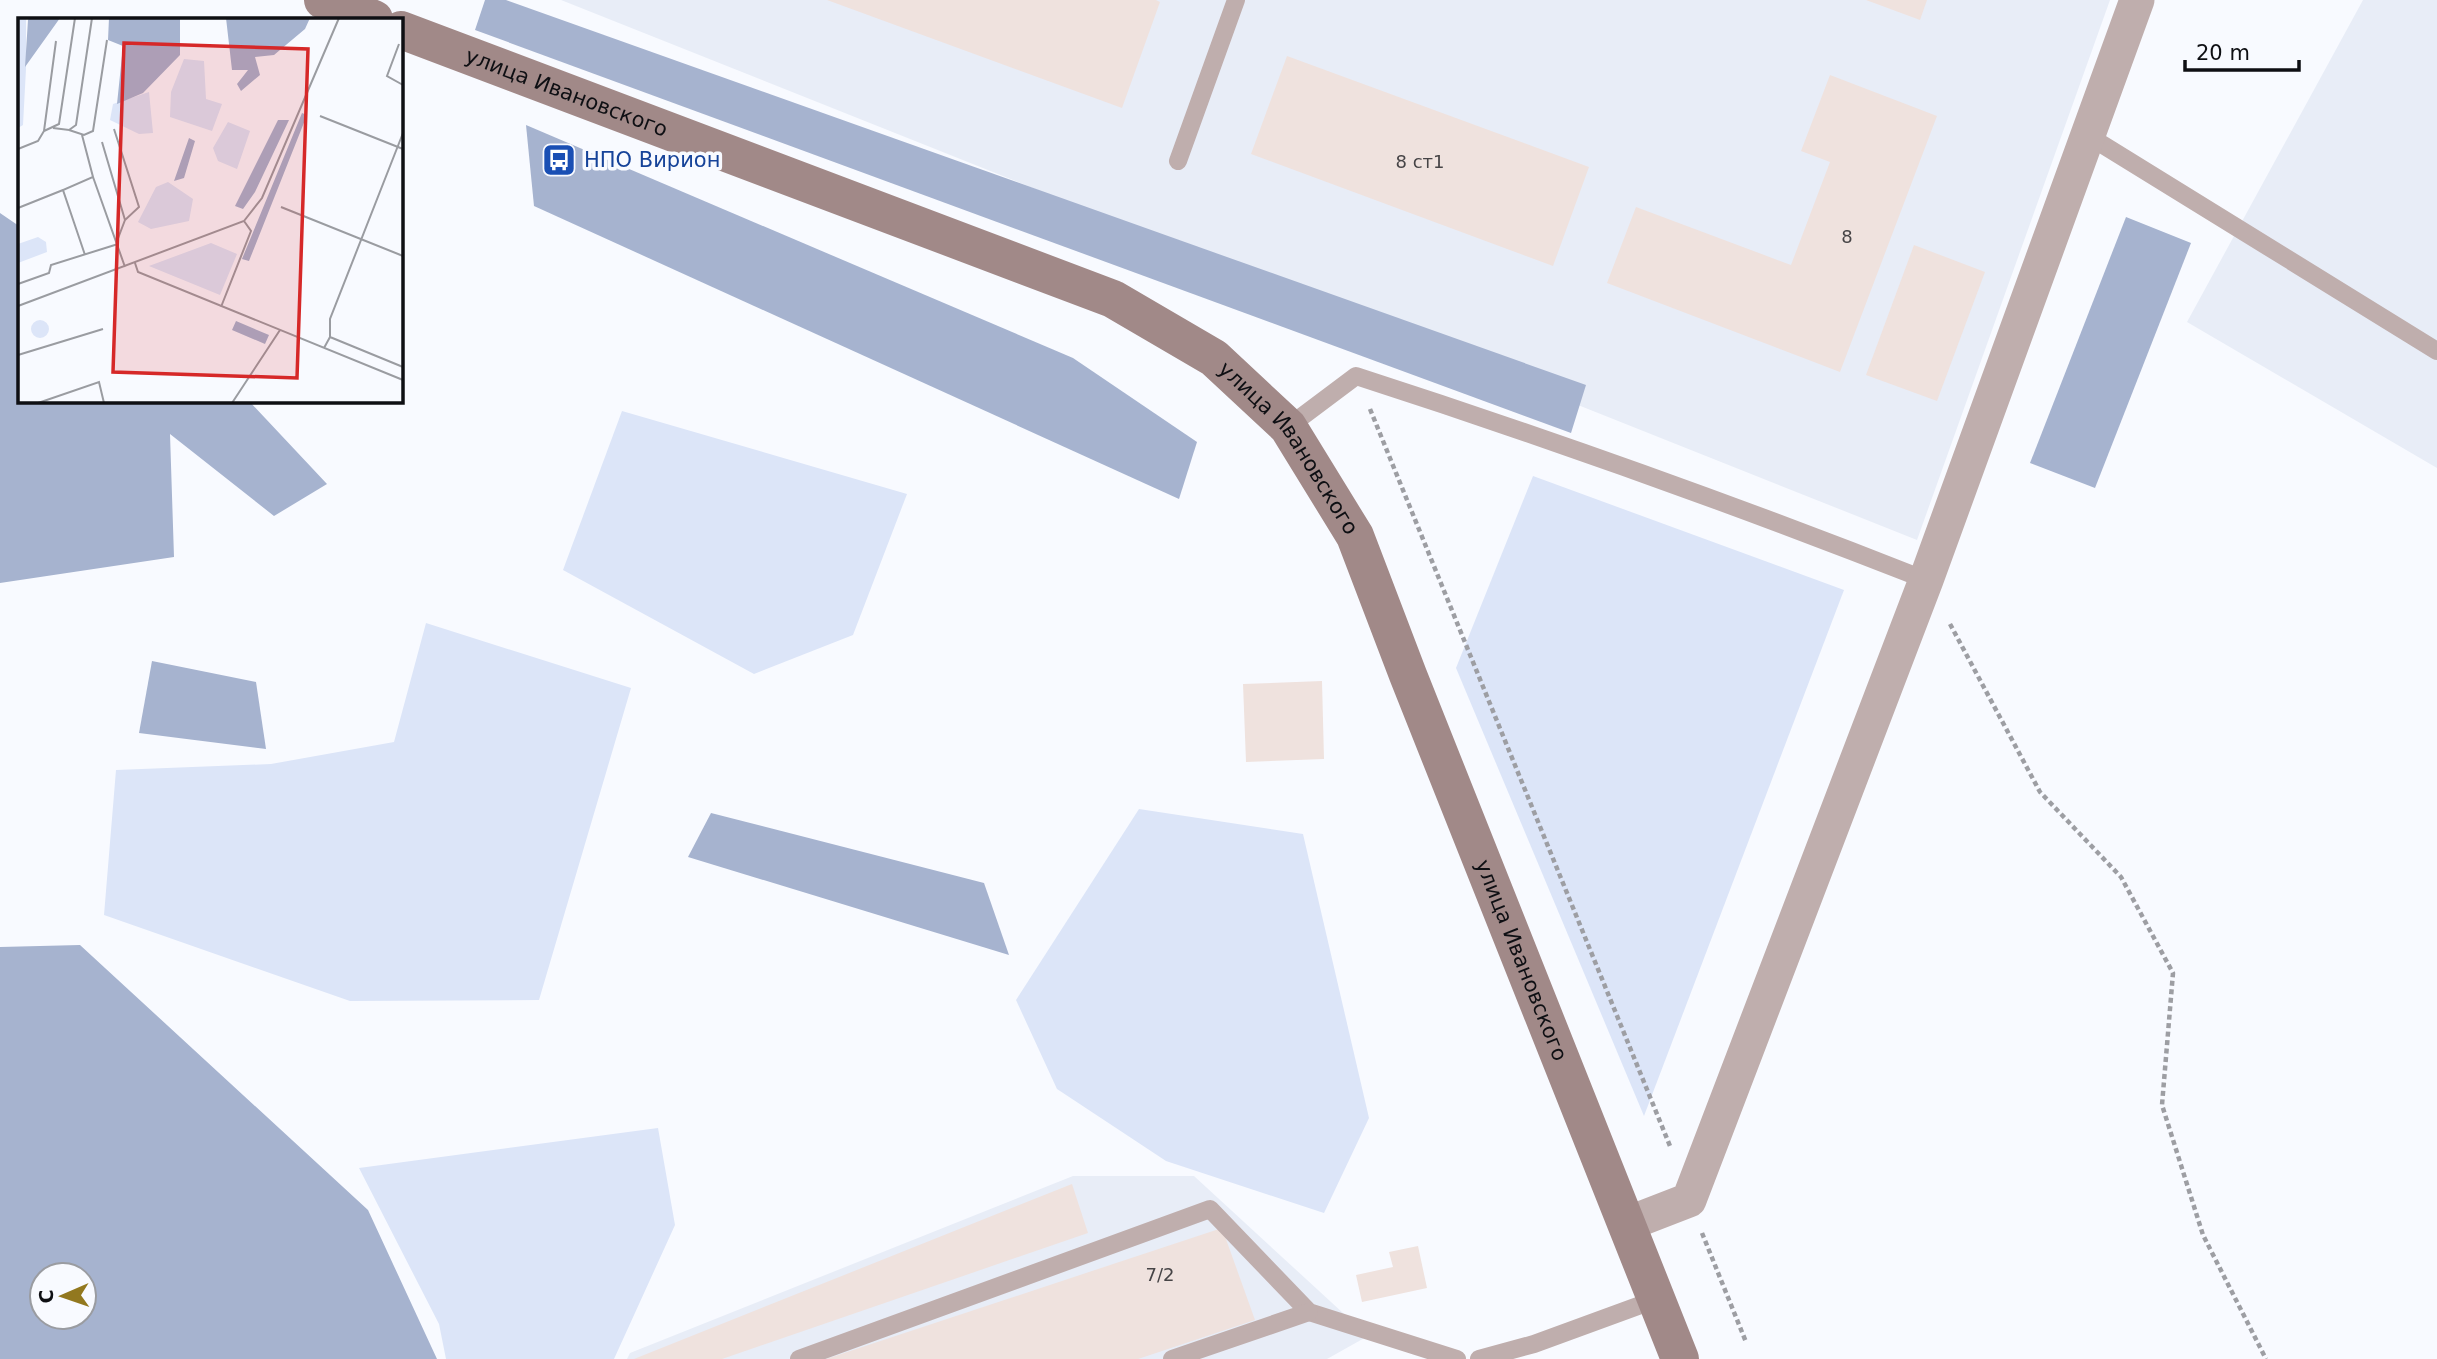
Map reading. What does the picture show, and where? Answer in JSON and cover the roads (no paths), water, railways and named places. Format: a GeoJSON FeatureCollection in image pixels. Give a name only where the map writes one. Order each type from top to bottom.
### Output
{"type":"FeatureCollection","features":[{"type":"Feature","properties":{"kind":"main road"},"geometry":{"type":"LineString","coordinates":[[323,0],[371,18]]}},
{"type":"Feature","properties":{"kind":"main road","name":"улица Ивановского"},"geometry":{"type":"LineString","coordinates":[[402,30],[1113,299],[1214,358],[1288,427],[1355,536],[1681,1359]]}},
{"type":"Feature","properties":{"kind":"street"},"geometry":{"type":"LineString","coordinates":[[1627,1224],[1689,1200],[1926,580],[2137,0]]}},
{"type":"Feature","properties":{"kind":"lane"},"geometry":{"type":"LineString","coordinates":[[1178,161],[1236,0]]}},
{"type":"Feature","properties":{"kind":"lane"},"geometry":{"type":"LineString","coordinates":[[2087,135],[2437,351]]}},
{"type":"Feature","properties":{"kind":"lane"},"geometry":{"type":"LineString","coordinates":[[1288,427],[1356,376],[1528,431],[1789,526],[1926,580]]}},
{"type":"Feature","properties":{"kind":"lane"},"geometry":{"type":"LineString","coordinates":[[799,1359],[1210,1209],[1309,1312],[1457,1359]]}},
{"type":"Feature","properties":{"kind":"lane"},"geometry":{"type":"LineString","coordinates":[[1487,1358],[1534,1344],[1657,1299]]}},
{"type":"Feature","properties":{"kind":"lane"},"geometry":{"type":"LineString","coordinates":[[1172,1359],[1309,1312]]}},
{"type":"Feature","properties":{"kind":"place","name":"НПО Вирион"},"geometry":{"type":"Point","coordinates":[559,160]}}]}
